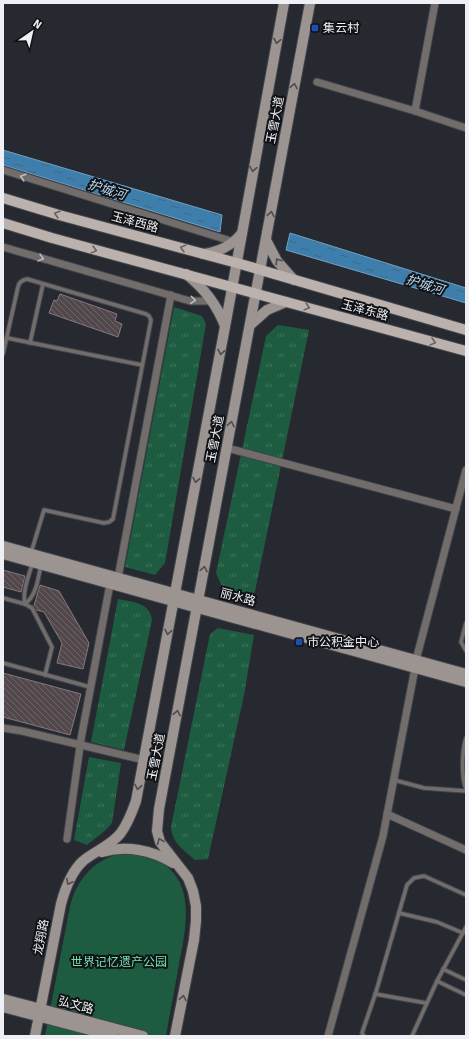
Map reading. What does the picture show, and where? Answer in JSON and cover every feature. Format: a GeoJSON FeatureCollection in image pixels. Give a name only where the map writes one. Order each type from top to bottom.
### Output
{"type":"FeatureCollection","features":[{"type":"Feature","properties":{"kind":"main road","name":"玉雪大道"},"geometry":{"type":"LineString","coordinates":[[95,854],[115,840],[126,825],[136,801],[237,263],[284,3]]}},
{"type":"Feature","properties":{"kind":"main road","name":"玉雪大道"},"geometry":{"type":"LineString","coordinates":[[184,871],[167,853],[160,842],[157,830],[159,809],[310,3]]}},
{"type":"Feature","properties":{"kind":"main road","name":"玉泽西路"},"geometry":{"type":"LineString","coordinates":[[3,198],[58,215],[261,270]]}},
{"type":"Feature","properties":{"kind":"main road"},"geometry":{"type":"LineString","coordinates":[[3,224],[256,293]]}},
{"type":"Feature","properties":{"kind":"main road"},"geometry":{"type":"LineString","coordinates":[[203,254],[216,252],[227,247],[242,233]]}},
{"type":"Feature","properties":{"kind":"main road"},"geometry":{"type":"LineString","coordinates":[[266,240],[277,261],[294,280]]}},
{"type":"Feature","properties":{"kind":"main road","name":"玉泽东路"},"geometry":{"type":"LineString","coordinates":[[261,270],[466,330]]}},
{"type":"Feature","properties":{"kind":"main road"},"geometry":{"type":"LineString","coordinates":[[186,274],[202,288],[212,301],[225,326]]}},
{"type":"Feature","properties":{"kind":"main road","name":"玉泽东路"},"geometry":{"type":"LineString","coordinates":[[256,293],[466,351]]}},
{"type":"Feature","properties":{"kind":"main road"},"geometry":{"type":"LineString","coordinates":[[250,325],[267,310],[286,302]]}},
{"type":"Feature","properties":{"kind":"main road","name":"丽水路"},"geometry":{"type":"LineString","coordinates":[[3,546],[35,560],[114,581]]}},
{"type":"Feature","properties":{"kind":"main road","name":"丽水路"},"geometry":{"type":"LineString","coordinates":[[3,554],[35,560],[114,581],[416,664],[466,674]]}},
{"type":"Feature","properties":{"kind":"main road","name":"丽水路"},"geometry":{"type":"LineString","coordinates":[[416,664],[466,682]]}},
{"type":"Feature","properties":{"kind":"main road"},"geometry":{"type":"LineString","coordinates":[[95,854],[114,849],[142,850],[151,853],[169,860],[184,871],[193,891],[196,913],[194,940],[175,1036]]}},
{"type":"Feature","properties":{"kind":"main road","name":"龙翔路"},"geometry":{"type":"LineString","coordinates":[[35,1036],[63,895],[69,880],[78,867],[95,854]]}},
{"type":"Feature","properties":{"kind":"main road","name":"弘文路"},"geometry":{"type":"LineString","coordinates":[[3,999],[40,1013],[113,1036]]}},
{"type":"Feature","properties":{"kind":"main road","name":"弘文路"},"geometry":{"type":"LineString","coordinates":[[3,1007],[40,1013],[143,1036]]}},
{"type":"Feature","properties":{"kind":"street"},"geometry":{"type":"LineString","coordinates":[[415,111],[435,3]]}},
{"type":"Feature","properties":{"kind":"street"},"geometry":{"type":"LineString","coordinates":[[317,82],[466,128]]}},
{"type":"Feature","properties":{"kind":"street"},"geometry":{"type":"LineString","coordinates":[[3,170],[234,242]]}},
{"type":"Feature","properties":{"kind":"street"},"geometry":{"type":"LineString","coordinates":[[3,247],[190,301],[212,301]]}},
{"type":"Feature","properties":{"kind":"street"},"geometry":{"type":"LineString","coordinates":[[67,839],[80,745],[90,687],[114,581],[171,295]]}},
{"type":"Feature","properties":{"kind":"street"},"geometry":{"type":"LineString","coordinates":[[227,448],[456,509]]}},
{"type":"Feature","properties":{"kind":"street"},"geometry":{"type":"LineString","coordinates":[[328,1036],[383,836],[416,664],[466,470]]}},
{"type":"Feature","properties":{"kind":"street"},"geometry":{"type":"LineString","coordinates":[[3,728],[22,731],[144,760]]}},
{"type":"Feature","properties":{"kind":"street"},"geometry":{"type":"LineString","coordinates":[[387,814],[466,850]]}},
{"type":"Feature","properties":{"kind":"lane"},"geometry":{"type":"LineString","coordinates":[[3,354],[20,283],[27,279],[149,316],[150,322],[113,519],[104,523],[44,510],[35,560],[25,590],[25,604]]}},
{"type":"Feature","properties":{"kind":"lane"},"geometry":{"type":"LineString","coordinates":[[30,343],[43,284]]}},
{"type":"Feature","properties":{"kind":"lane"},"geometry":{"type":"LineString","coordinates":[[6,338],[142,365]]}},
{"type":"Feature","properties":{"kind":"lane"},"geometry":{"type":"LineString","coordinates":[[25,604],[34,593],[35,560]]}},
{"type":"Feature","properties":{"kind":"lane"},"geometry":{"type":"LineString","coordinates":[[3,598],[25,604],[32,608],[51,645],[52,650],[45,674]]}},
{"type":"Feature","properties":{"kind":"lane"},"geometry":{"type":"LineString","coordinates":[[466,623],[461,642],[466,651]]}},
{"type":"Feature","properties":{"kind":"lane"},"geometry":{"type":"LineString","coordinates":[[3,663],[90,687]]}},
{"type":"Feature","properties":{"kind":"lane"},"geometry":{"type":"LineString","coordinates":[[393,780],[424,788],[466,790],[463,776],[464,744],[466,738]]}},
{"type":"Feature","properties":{"kind":"lane"},"geometry":{"type":"LineString","coordinates":[[364,1036],[362,1033],[376,994],[407,885],[411,880],[424,876],[466,895]]}},
{"type":"Feature","properties":{"kind":"lane"},"geometry":{"type":"LineString","coordinates":[[399,913],[436,922],[462,933]]}},
{"type":"Feature","properties":{"kind":"lane"},"geometry":{"type":"LineString","coordinates":[[412,1036],[443,968],[466,927]]}},
{"type":"Feature","properties":{"kind":"lane"},"geometry":{"type":"LineString","coordinates":[[443,968],[466,980]]}},
{"type":"Feature","properties":{"kind":"lane"},"geometry":{"type":"LineString","coordinates":[[437,981],[466,995]]}},
{"type":"Feature","properties":{"kind":"lane"},"geometry":{"type":"LineString","coordinates":[[376,994],[426,1003]]}},
{"type":"Feature","properties":{"kind":"green space"},"geometry":{"type":"Polygon","coordinates":[[[174,307],[202,316],[206,324],[165,563],[155,575],[125,567],[174,307]]]}},
{"type":"Feature","properties":{"kind":"green space"},"geometry":{"type":"Polygon","coordinates":[[[278,325],[309,330],[253,601],[226,595],[216,573],[266,336],[278,325]]]}},
{"type":"Feature","properties":{"kind":"green space"},"geometry":{"type":"Polygon","coordinates":[[[118,599],[134,602],[144,606],[151,614],[152,620],[124,750],[91,742],[118,599]]]}},
{"type":"Feature","properties":{"kind":"green space"},"geometry":{"type":"Polygon","coordinates":[[[218,628],[254,635],[244,695],[208,859],[195,860],[176,842],[171,827],[210,634],[218,628]]]}},
{"type":"Feature","properties":{"kind":"green space"},"geometry":{"type":"Polygon","coordinates":[[[89,757],[121,763],[112,823],[107,829],[87,845],[74,840],[89,757]]]}},
{"type":"Feature","properties":{"kind":"green space","name":"世界记忆遗产公园"},"geometry":{"type":"Polygon","coordinates":[[[123,853],[144,855],[163,864],[175,874],[182,887],[186,916],[185,932],[166,1036],[45,1036],[73,896],[82,879],[95,865],[103,860],[123,853]]]}},
{"type":"Feature","properties":{"kind":"water","name":"护城河"},"geometry":{"type":"Polygon","coordinates":[[[3,150],[222,215],[220,232],[3,165],[3,150]]]}},
{"type":"Feature","properties":{"kind":"water","name":"护城河"},"geometry":{"type":"Polygon","coordinates":[[[290,233],[466,288],[466,303],[286,250],[290,233]]]}},
{"type":"Feature","properties":{"kind":"building"},"geometry":{"type":"Polygon","coordinates":[[[60,294],[117,314],[115,321],[122,324],[118,337],[49,313],[54,300],[57,301],[60,294]]]}},
{"type":"Feature","properties":{"kind":"building"},"geometry":{"type":"Polygon","coordinates":[[[3,570],[25,576],[21,592],[3,587],[3,570]]]}},
{"type":"Feature","properties":{"kind":"building"},"geometry":{"type":"Polygon","coordinates":[[[40,585],[59,591],[89,643],[83,669],[57,663],[62,643],[44,612],[33,609],[40,585]]]}},
{"type":"Feature","properties":{"kind":"building"},"geometry":{"type":"Polygon","coordinates":[[[3,673],[81,694],[70,735],[3,717],[3,673]]]}},
{"type":"Feature","properties":{"kind":"place","name":"集云村"},"geometry":{"type":"Point","coordinates":[315,28]}},
{"type":"Feature","properties":{"kind":"place","name":"市公积金中心"},"geometry":{"type":"Point","coordinates":[299,642]}}]}
